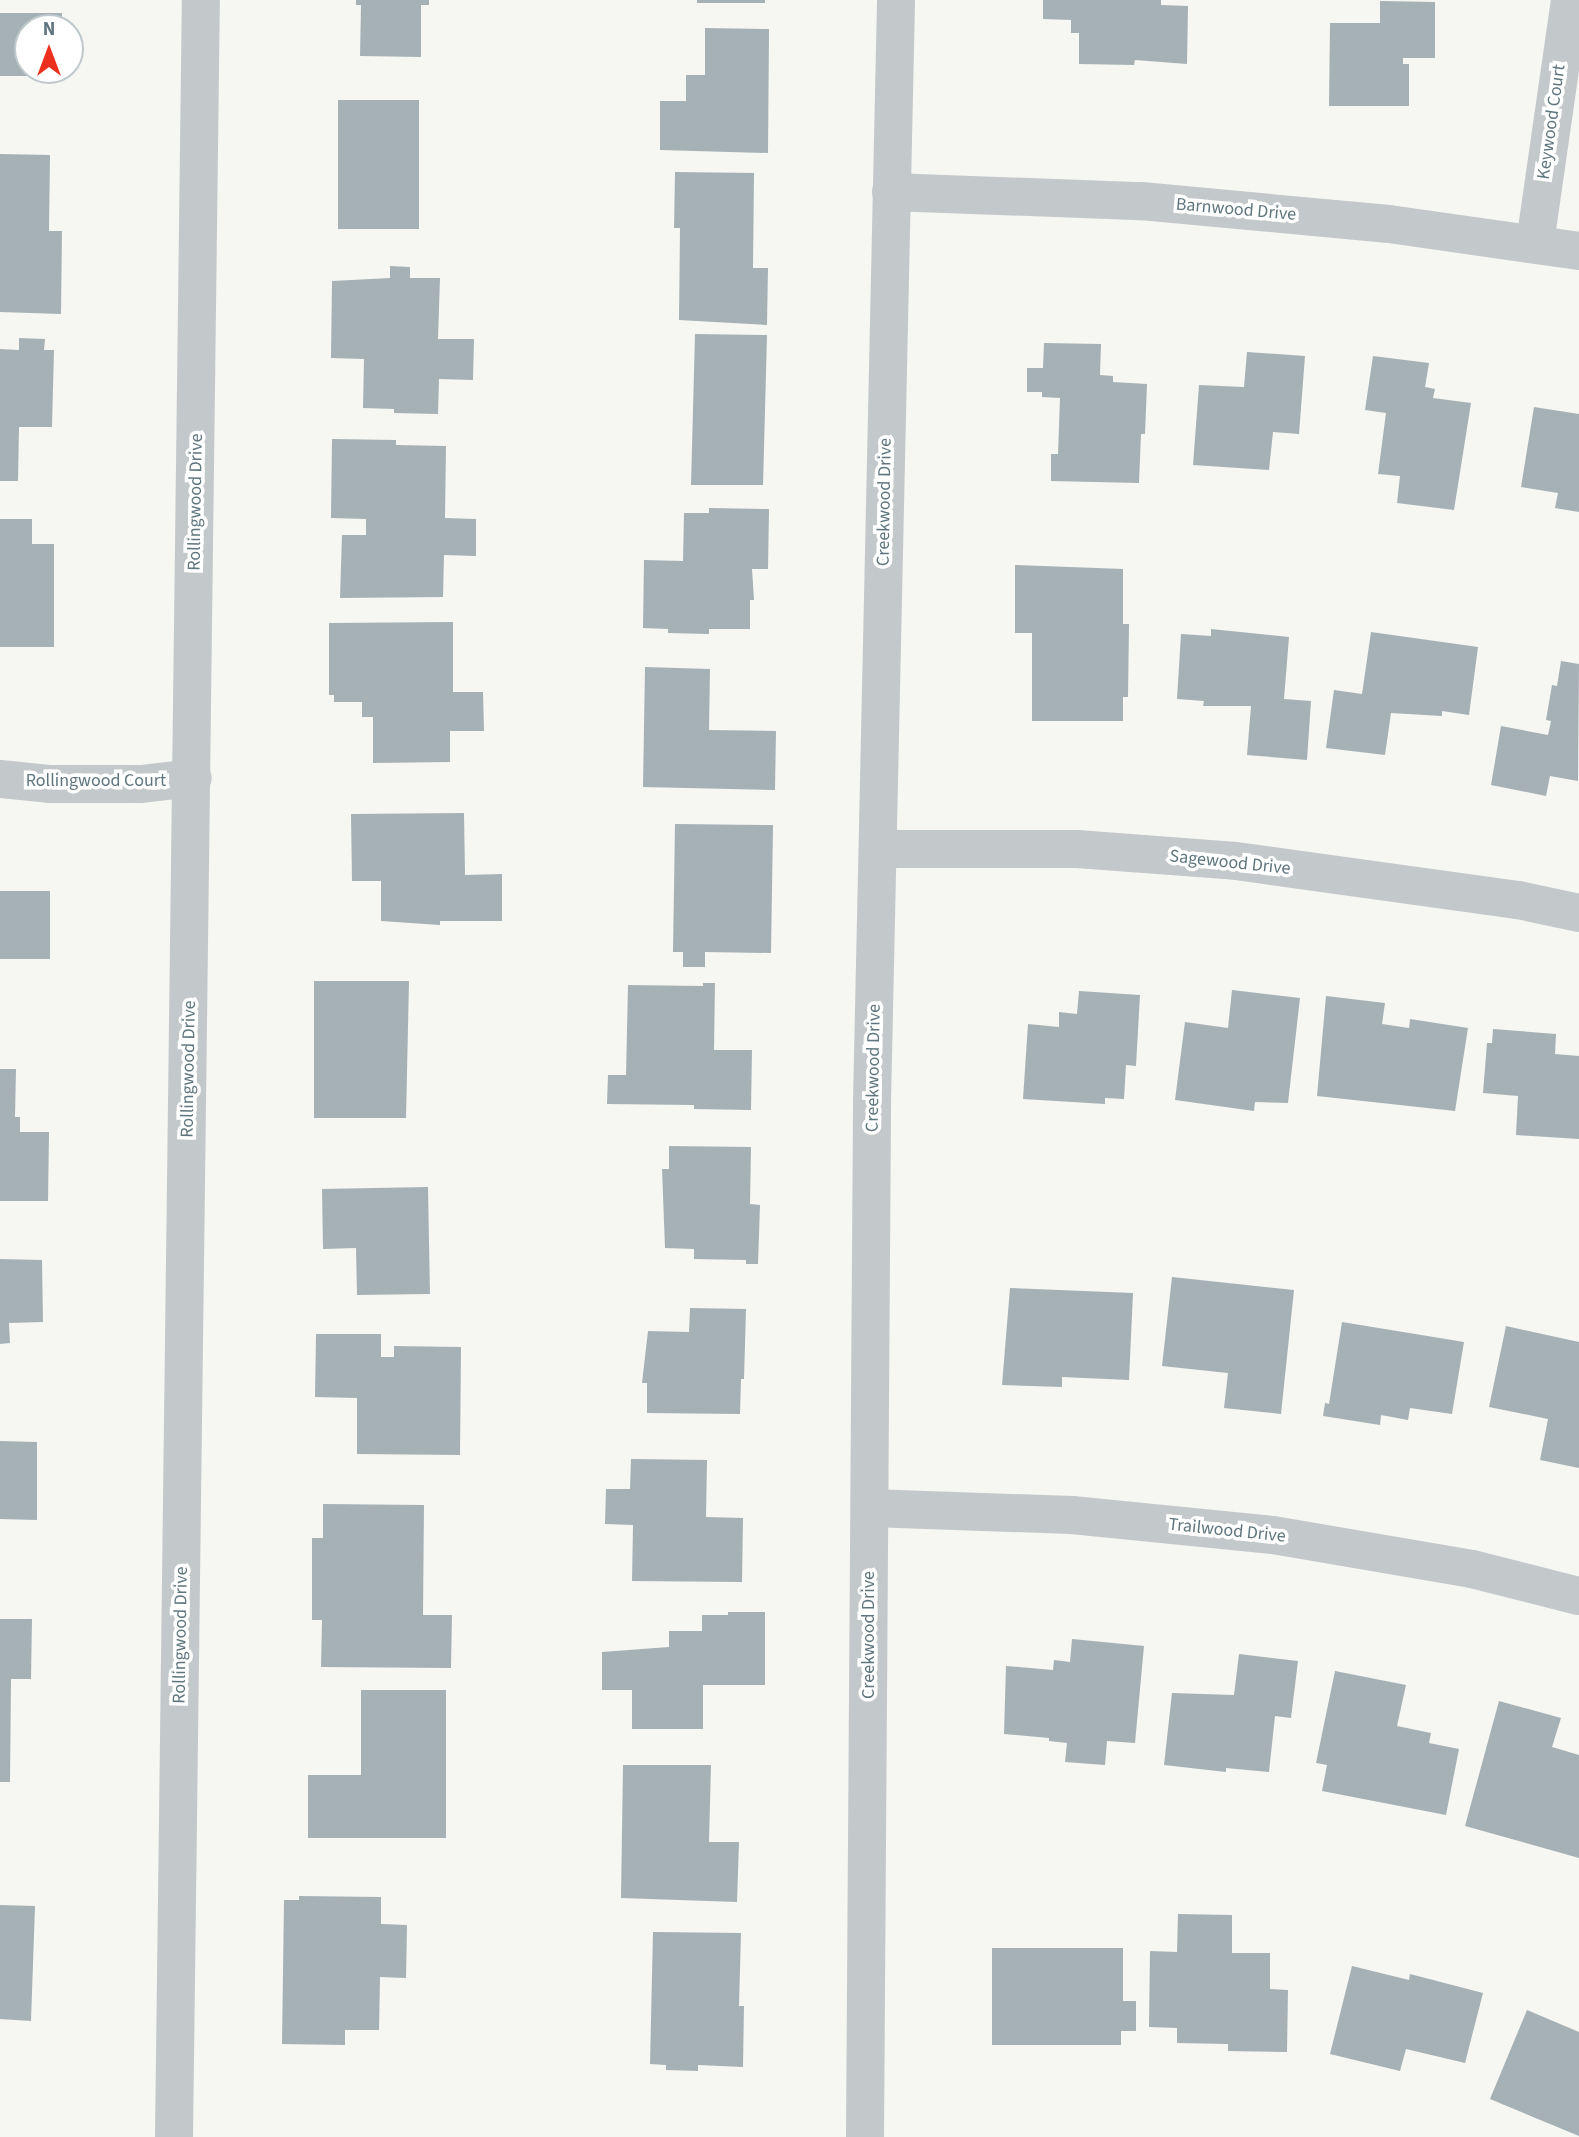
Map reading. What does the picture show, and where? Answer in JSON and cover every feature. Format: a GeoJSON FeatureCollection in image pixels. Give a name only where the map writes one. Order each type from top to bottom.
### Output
{"type":"FeatureCollection","features":[{"type":"Feature","properties":{"kind":"street","name":"Rollingwood Drive"},"geometry":{"type":"LineString","coordinates":[[174,2137],[201,0]]}},
{"type":"Feature","properties":{"kind":"street","name":"Creekwood Drive"},"geometry":{"type":"LineString","coordinates":[[866,2137],[873,1102],[897,0]]}},
{"type":"Feature","properties":{"kind":"street","name":"Keywood Court"},"geometry":{"type":"LineString","coordinates":[[1535,243],[1570,0]]}},
{"type":"Feature","properties":{"kind":"street","name":"Barnwood Drive"},"geometry":{"type":"LineString","coordinates":[[891,192],[1141,201],[1389,224],[1579,251]]}},
{"type":"Feature","properties":{"kind":"street","name":"Rollingwood Court"},"geometry":{"type":"LineString","coordinates":[[0,779],[49,784],[141,784],[193,778]]}},
{"type":"Feature","properties":{"kind":"street","name":"Sagewood Drive"},"geometry":{"type":"LineString","coordinates":[[878,849],[1077,849],[1236,862],[1518,900],[1579,913]]}},
{"type":"Feature","properties":{"kind":"street","name":"Trailwood Drive"},"geometry":{"type":"LineString","coordinates":[[870,1508],[1072,1515],[1273,1535],[1472,1569],[1579,1595]]}},
{"type":"Feature","properties":{"kind":"building"},"geometry":{"type":"Polygon","coordinates":[[[356,0],[429,0],[429,5],[421,5],[421,57],[360,56],[361,5],[356,5],[356,0]]]}},
{"type":"Feature","properties":{"kind":"building"},"geometry":{"type":"Polygon","coordinates":[[[697,0],[765,0],[765,3],[697,3],[697,0]]]}},
{"type":"Feature","properties":{"kind":"building"},"geometry":{"type":"Polygon","coordinates":[[[1043,0],[1161,0],[1161,5],[1188,6],[1187,64],[1135,60],[1134,65],[1079,64],[1079,33],[1071,33],[1071,20],[1043,19],[1043,0]]]}},
{"type":"Feature","properties":{"kind":"building"},"geometry":{"type":"Polygon","coordinates":[[[1380,1],[1435,2],[1435,58],[1403,58],[1403,64],[1409,64],[1409,106],[1329,106],[1330,23],[1380,23],[1380,1]]]}},
{"type":"Feature","properties":{"kind":"building"},"geometry":{"type":"Polygon","coordinates":[[[0,13],[62,13],[14,14],[14,76],[0,76],[0,13]]]}},
{"type":"Feature","properties":{"kind":"building"},"geometry":{"type":"Polygon","coordinates":[[[705,28],[769,29],[768,153],[660,150],[660,101],[686,101],[686,75],[705,75],[705,28]]]}},
{"type":"Feature","properties":{"kind":"building"},"geometry":{"type":"Polygon","coordinates":[[[338,100],[419,100],[419,229],[338,229],[338,100]]]}},
{"type":"Feature","properties":{"kind":"building"},"geometry":{"type":"Polygon","coordinates":[[[0,154],[50,155],[49,231],[62,231],[61,314],[0,312],[0,154]]]}},
{"type":"Feature","properties":{"kind":"building"},"geometry":{"type":"Polygon","coordinates":[[[675,172],[754,173],[753,268],[768,268],[767,325],[679,320],[680,228],[674,228],[675,172]]]}},
{"type":"Feature","properties":{"kind":"building"},"geometry":{"type":"Polygon","coordinates":[[[390,266],[410,267],[410,278],[440,278],[438,339],[474,339],[473,380],[439,379],[438,414],[394,413],[394,409],[363,408],[364,359],[331,358],[332,281],[390,278],[390,266]]]}},
{"type":"Feature","properties":{"kind":"building"},"geometry":{"type":"Polygon","coordinates":[[[695,334],[767,335],[763,485],[691,485],[695,334]]]}},
{"type":"Feature","properties":{"kind":"building"},"geometry":{"type":"Polygon","coordinates":[[[19,338],[45,339],[44,350],[54,350],[52,427],[19,427],[18,481],[0,481],[0,349],[19,350],[19,338]]]}},
{"type":"Feature","properties":{"kind":"building"},"geometry":{"type":"Polygon","coordinates":[[[1044,343],[1101,344],[1100,375],[1113,376],[1113,382],[1147,384],[1139,483],[1051,481],[1051,454],[1058,454],[1060,398],[1042,397],[1042,392],[1027,392],[1027,368],[1043,368],[1044,343]]]}},
{"type":"Feature","properties":{"kind":"building"},"geometry":{"type":"Polygon","coordinates":[[[1247,352],[1305,356],[1299,434],[1273,432],[1269,470],[1193,465],[1199,385],[1244,387],[1247,352]]]}},
{"type":"Feature","properties":{"kind":"building"},"geometry":{"type":"Polygon","coordinates":[[[1373,356],[1429,363],[1425,387],[1435,389],[1433,398],[1471,403],[1454,510],[1397,503],[1400,476],[1378,474],[1386,413],[1365,410],[1373,356]]]}},
{"type":"Feature","properties":{"kind":"building"},"geometry":{"type":"Polygon","coordinates":[[[1534,407],[1579,414],[1579,512],[1555,508],[1558,493],[1521,487],[1534,407]]]}},
{"type":"Feature","properties":{"kind":"building"},"geometry":{"type":"Polygon","coordinates":[[[332,439],[396,440],[396,445],[446,446],[445,518],[476,519],[476,556],[444,555],[443,597],[340,598],[342,535],[366,535],[366,519],[331,518],[332,439]]]}},
{"type":"Feature","properties":{"kind":"building"},"geometry":{"type":"Polygon","coordinates":[[[709,508],[769,509],[768,569],[752,569],[754,600],[750,600],[750,629],[709,629],[709,634],[668,633],[668,629],[643,628],[644,560],[683,561],[684,513],[709,513],[709,508]]]}},
{"type":"Feature","properties":{"kind":"building"},"geometry":{"type":"Polygon","coordinates":[[[0,519],[32,519],[32,544],[54,544],[54,647],[0,647],[0,519]]]}},
{"type":"Feature","properties":{"kind":"building"},"geometry":{"type":"Polygon","coordinates":[[[1015,565],[1123,569],[1123,624],[1129,624],[1128,697],[1123,697],[1123,721],[1032,721],[1032,633],[1015,633],[1015,565]]]}},
{"type":"Feature","properties":{"kind":"building"},"geometry":{"type":"Polygon","coordinates":[[[453,622],[453,692],[483,692],[484,731],[450,731],[450,762],[373,763],[373,717],[362,717],[362,702],[334,702],[334,695],[329,695],[329,623],[453,622]]]}},
{"type":"Feature","properties":{"kind":"building"},"geometry":{"type":"Polygon","coordinates":[[[1211,629],[1289,637],[1284,699],[1311,701],[1307,760],[1247,755],[1251,706],[1203,706],[1204,701],[1177,699],[1181,634],[1211,636],[1211,629]]]}},
{"type":"Feature","properties":{"kind":"building"},"geometry":{"type":"Polygon","coordinates":[[[1371,632],[1478,647],[1469,715],[1442,711],[1442,716],[1391,713],[1385,755],[1326,748],[1334,690],[1362,694],[1371,632]]]}},
{"type":"Feature","properties":{"kind":"building"},"geometry":{"type":"Polygon","coordinates":[[[1561,661],[1579,664],[1578,781],[1550,776],[1546,796],[1491,785],[1501,726],[1548,735],[1551,721],[1546,720],[1552,685],[1557,686],[1561,661]]]}},
{"type":"Feature","properties":{"kind":"building"},"geometry":{"type":"Polygon","coordinates":[[[645,667],[710,669],[709,730],[776,731],[775,790],[643,787],[645,667]]]}},
{"type":"Feature","properties":{"kind":"building"},"geometry":{"type":"Polygon","coordinates":[[[464,813],[465,875],[502,874],[502,921],[440,921],[440,925],[381,921],[381,881],[352,881],[351,814],[464,813]]]}},
{"type":"Feature","properties":{"kind":"building"},"geometry":{"type":"Polygon","coordinates":[[[675,824],[773,825],[771,953],[705,952],[705,967],[683,967],[683,952],[673,952],[675,824]]]}},
{"type":"Feature","properties":{"kind":"building"},"geometry":{"type":"Polygon","coordinates":[[[0,891],[50,891],[50,959],[0,959],[0,891]]]}},
{"type":"Feature","properties":{"kind":"building"},"geometry":{"type":"Polygon","coordinates":[[[314,981],[409,981],[406,1118],[314,1118],[314,981]]]}},
{"type":"Feature","properties":{"kind":"building"},"geometry":{"type":"Polygon","coordinates":[[[703,983],[715,983],[714,1050],[752,1050],[751,1110],[694,1109],[694,1105],[607,1104],[608,1075],[626,1075],[628,985],[703,986],[703,983]]]}},
{"type":"Feature","properties":{"kind":"building"},"geometry":{"type":"Polygon","coordinates":[[[1232,990],[1300,998],[1288,1103],[1255,1102],[1254,1111],[1175,1100],[1185,1022],[1228,1028],[1232,990]]]}},
{"type":"Feature","properties":{"kind":"building"},"geometry":{"type":"Polygon","coordinates":[[[1079,991],[1140,995],[1136,1066],[1126,1065],[1124,1099],[1105,1098],[1105,1104],[1023,1099],[1028,1024],[1059,1027],[1059,1012],[1077,1014],[1079,991]]]}},
{"type":"Feature","properties":{"kind":"building"},"geometry":{"type":"Polygon","coordinates":[[[1326,996],[1385,1003],[1382,1024],[1409,1028],[1410,1019],[1468,1028],[1455,1111],[1317,1096],[1326,996]]]}},
{"type":"Feature","properties":{"kind":"building"},"geometry":{"type":"Polygon","coordinates":[[[1493,1029],[1556,1034],[1555,1054],[1579,1056],[1579,1139],[1516,1135],[1518,1096],[1483,1093],[1487,1043],[1492,1043],[1493,1029]]]}},
{"type":"Feature","properties":{"kind":"building"},"geometry":{"type":"Polygon","coordinates":[[[0,1069],[16,1069],[15,1117],[20,1117],[20,1132],[49,1132],[48,1201],[0,1201],[0,1069]]]}},
{"type":"Feature","properties":{"kind":"building"},"geometry":{"type":"Polygon","coordinates":[[[669,1146],[751,1147],[750,1204],[760,1205],[758,1264],[746,1264],[746,1260],[694,1259],[694,1249],[665,1248],[662,1169],[669,1169],[669,1146]]]}},
{"type":"Feature","properties":{"kind":"building"},"geometry":{"type":"Polygon","coordinates":[[[428,1187],[430,1294],[357,1295],[356,1248],[323,1249],[322,1189],[428,1187]]]}},
{"type":"Feature","properties":{"kind":"building"},"geometry":{"type":"Polygon","coordinates":[[[0,1259],[42,1260],[43,1322],[9,1323],[10,1343],[0,1344],[0,1259]]]}},
{"type":"Feature","properties":{"kind":"building"},"geometry":{"type":"Polygon","coordinates":[[[1172,1277],[1294,1290],[1281,1414],[1224,1408],[1228,1373],[1162,1366],[1172,1277]]]}},
{"type":"Feature","properties":{"kind":"building"},"geometry":{"type":"Polygon","coordinates":[[[1010,1288],[1133,1293],[1129,1380],[1062,1377],[1062,1387],[1002,1385],[1010,1288]]]}},
{"type":"Feature","properties":{"kind":"building"},"geometry":{"type":"Polygon","coordinates":[[[690,1308],[746,1309],[740,1414],[647,1413],[647,1383],[642,1383],[648,1331],[689,1332],[690,1308]]]}},
{"type":"Feature","properties":{"kind":"building"},"geometry":{"type":"Polygon","coordinates":[[[1342,1322],[1464,1342],[1452,1414],[1410,1408],[1408,1420],[1381,1415],[1380,1425],[1323,1416],[1325,1403],[1329,1404],[1342,1322]]]}},
{"type":"Feature","properties":{"kind":"building"},"geometry":{"type":"Polygon","coordinates":[[[1506,1326],[1579,1342],[1579,1468],[1540,1460],[1548,1419],[1489,1407],[1506,1326]]]}},
{"type":"Feature","properties":{"kind":"building"},"geometry":{"type":"Polygon","coordinates":[[[316,1334],[381,1334],[381,1357],[394,1357],[394,1346],[461,1347],[460,1455],[357,1454],[357,1398],[315,1397],[316,1334]]]}},
{"type":"Feature","properties":{"kind":"building"},"geometry":{"type":"Polygon","coordinates":[[[0,1441],[37,1442],[37,1520],[0,1519],[0,1441]]]}},
{"type":"Feature","properties":{"kind":"building"},"geometry":{"type":"Polygon","coordinates":[[[631,1459],[707,1460],[706,1517],[743,1518],[742,1582],[632,1581],[633,1525],[605,1524],[606,1489],[630,1489],[631,1459]]]}},
{"type":"Feature","properties":{"kind":"building"},"geometry":{"type":"Polygon","coordinates":[[[323,1504],[424,1505],[423,1615],[452,1615],[451,1668],[321,1667],[322,1620],[312,1620],[312,1538],[323,1538],[323,1504]]]}},
{"type":"Feature","properties":{"kind":"building"},"geometry":{"type":"Polygon","coordinates":[[[728,1612],[765,1612],[765,1685],[703,1685],[703,1729],[632,1729],[632,1690],[602,1690],[602,1652],[669,1647],[669,1631],[702,1631],[702,1615],[728,1615],[728,1612]]]}},
{"type":"Feature","properties":{"kind":"building"},"geometry":{"type":"Polygon","coordinates":[[[0,1619],[32,1619],[31,1679],[11,1679],[10,1782],[0,1782],[0,1619]]]}},
{"type":"Feature","properties":{"kind":"building"},"geometry":{"type":"Polygon","coordinates":[[[1072,1639],[1144,1646],[1135,1743],[1107,1741],[1105,1765],[1065,1762],[1067,1743],[1049,1741],[1049,1738],[1004,1734],[1006,1666],[1053,1670],[1054,1660],[1070,1662],[1072,1639]]]}},
{"type":"Feature","properties":{"kind":"building"},"geometry":{"type":"Polygon","coordinates":[[[1239,1654],[1298,1661],[1291,1718],[1275,1716],[1269,1772],[1226,1768],[1226,1772],[1164,1765],[1172,1693],[1234,1695],[1239,1654]]]}},
{"type":"Feature","properties":{"kind":"building"},"geometry":{"type":"Polygon","coordinates":[[[1335,1671],[1406,1685],[1397,1726],[1431,1733],[1429,1743],[1459,1749],[1446,1815],[1322,1791],[1327,1765],[1316,1763],[1335,1671]]]}},
{"type":"Feature","properties":{"kind":"building"},"geometry":{"type":"Polygon","coordinates":[[[361,1690],[446,1690],[446,1838],[308,1838],[308,1775],[361,1775],[361,1690]]]}},
{"type":"Feature","properties":{"kind":"building"},"geometry":{"type":"Polygon","coordinates":[[[1499,1701],[1561,1718],[1552,1747],[1579,1755],[1579,1858],[1465,1826],[1499,1701]]]}},
{"type":"Feature","properties":{"kind":"building"},"geometry":{"type":"Polygon","coordinates":[[[623,1765],[711,1765],[709,1842],[739,1842],[737,1902],[621,1898],[623,1765]]]}},
{"type":"Feature","properties":{"kind":"building"},"geometry":{"type":"Polygon","coordinates":[[[299,1896],[381,1897],[381,1924],[407,1925],[406,1978],[380,1977],[379,2030],[345,2030],[345,2045],[282,2044],[284,1900],[299,1900],[299,1896]]]}},
{"type":"Feature","properties":{"kind":"building"},"geometry":{"type":"Polygon","coordinates":[[[0,1905],[35,1906],[31,2021],[0,2019],[0,1905]]]}},
{"type":"Feature","properties":{"kind":"building"},"geometry":{"type":"Polygon","coordinates":[[[1178,1914],[1232,1915],[1232,1953],[1270,1953],[1270,1989],[1288,1990],[1287,2052],[1228,2051],[1228,2044],[1177,2043],[1177,2028],[1149,2027],[1150,1951],[1177,1952],[1178,1914]]]}},
{"type":"Feature","properties":{"kind":"building"},"geometry":{"type":"Polygon","coordinates":[[[653,1932],[741,1933],[739,2006],[744,2006],[743,2067],[698,2065],[698,2071],[666,2070],[666,2065],[650,2064],[653,1932]]]}},
{"type":"Feature","properties":{"kind":"building"},"geometry":{"type":"Polygon","coordinates":[[[992,1948],[1123,1948],[1123,2001],[1136,2001],[1136,2031],[1121,2031],[1121,2045],[992,2045],[992,1948]]]}},
{"type":"Feature","properties":{"kind":"building"},"geometry":{"type":"Polygon","coordinates":[[[1352,1966],[1409,1980],[1410,1974],[1483,1993],[1465,2063],[1406,2049],[1400,2071],[1330,2054],[1352,1966]]]}},
{"type":"Feature","properties":{"kind":"building"},"geometry":{"type":"Polygon","coordinates":[[[1527,2010],[1579,2032],[1579,2136],[1490,2099],[1527,2010]]]}}]}
